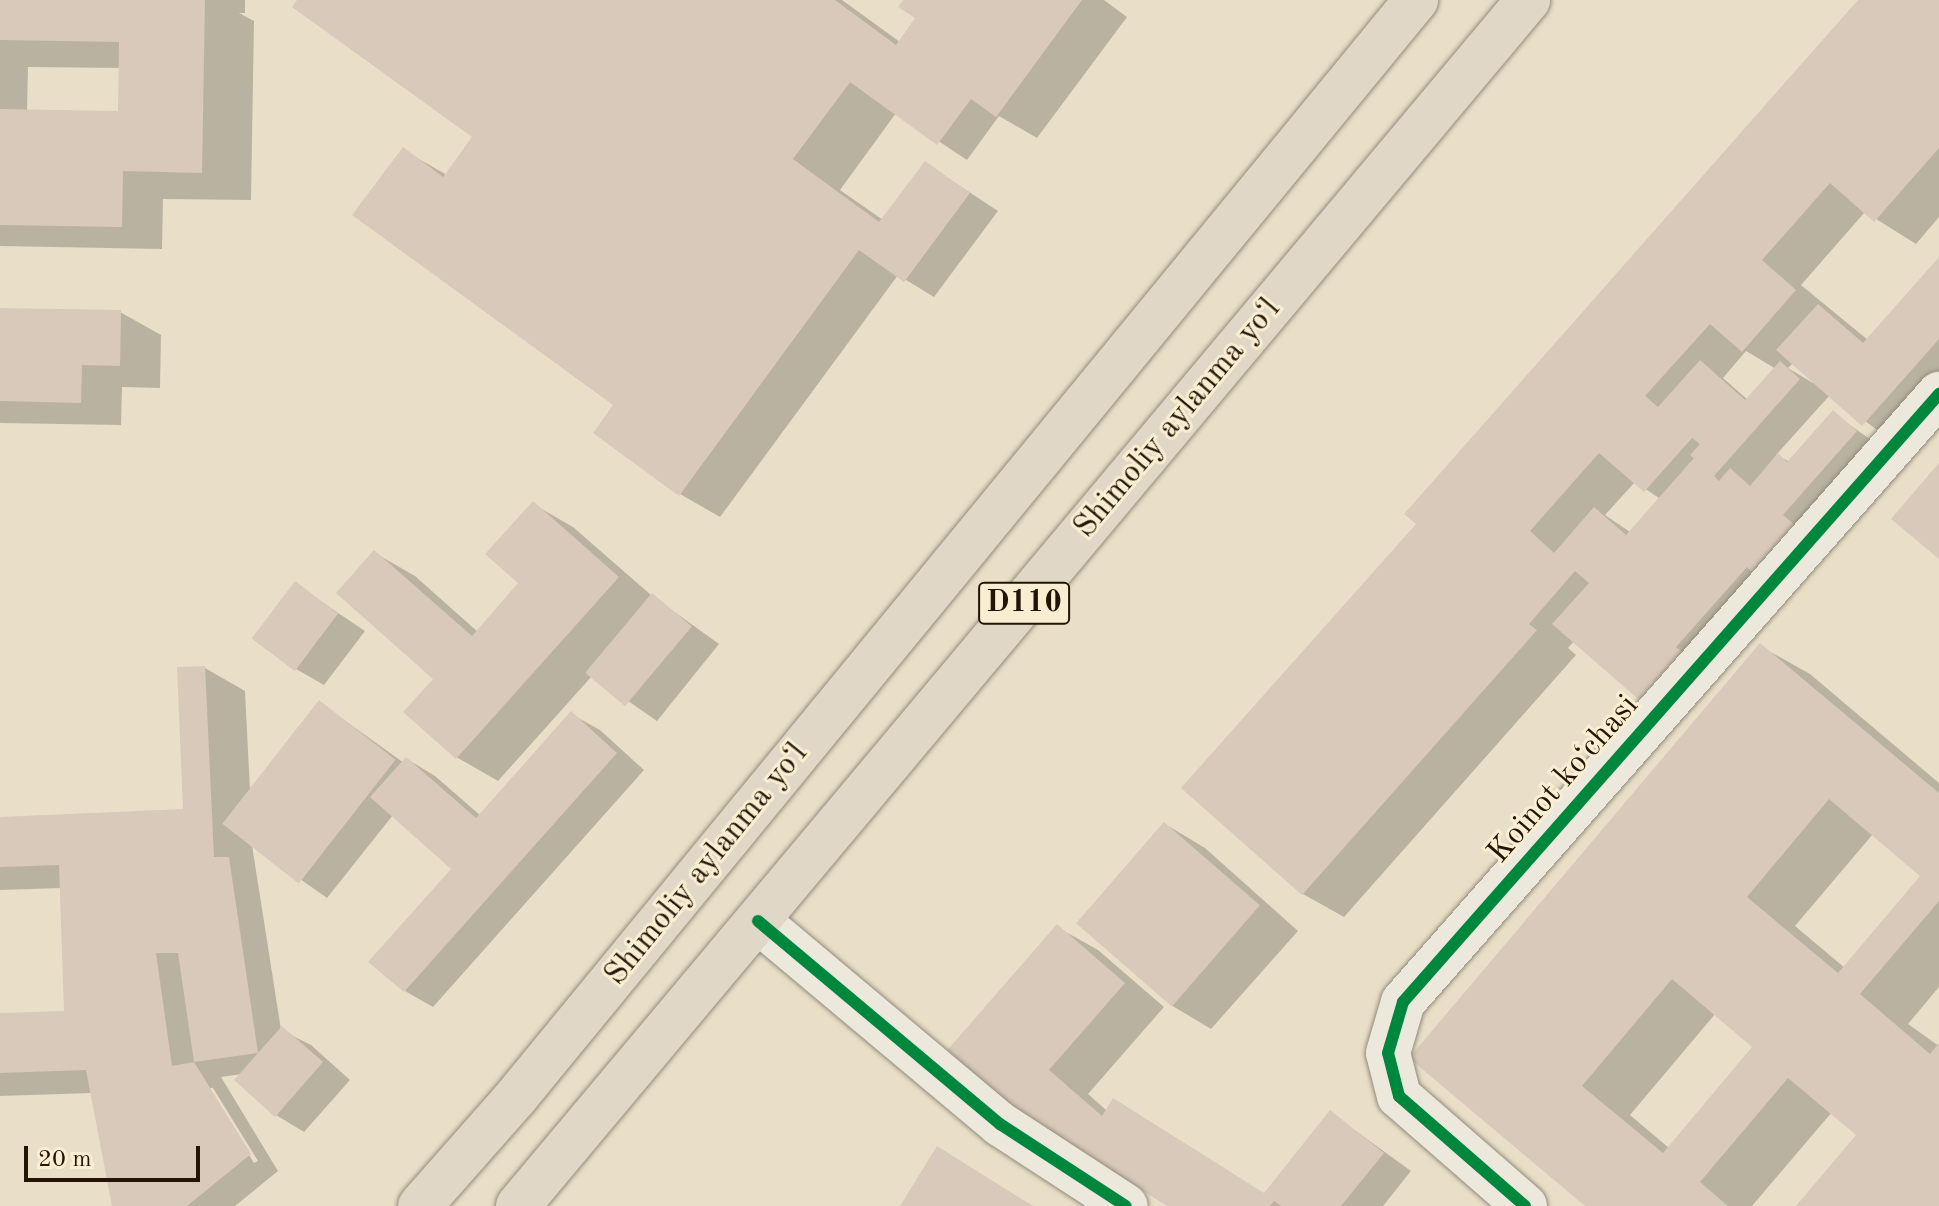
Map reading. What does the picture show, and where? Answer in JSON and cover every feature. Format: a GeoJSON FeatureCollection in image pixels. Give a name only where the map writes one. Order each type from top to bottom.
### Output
{"type":"FeatureCollection","features":[{"type":"Feature","properties":{"kind":"main road","name":"Shimoliy aylanma yoʻl"},"geometry":{"type":"LineString","coordinates":[[420,1206],[526,1085],[1416,0]]}},
{"type":"Feature","properties":{"kind":"main road","name":"Shimoliy aylanma yoʻl"},"geometry":{"type":"LineString","coordinates":[[518,1206],[1528,0]]}},
{"type":"Feature","properties":{"kind":"street","name":"Koinot koʻchasi"},"geometry":{"type":"LineString","coordinates":[[1525,1206],[1399,1096],[1388,1053],[1403,1002],[1939,394]]}},
{"type":"Feature","properties":{"kind":"street"},"geometry":{"type":"LineString","coordinates":[[758,921],[1000,1124],[1126,1206]]}},
{"type":"Feature","properties":{"kind":"building"},"geometry":{"type":"Polygon","coordinates":[[[0,0],[205,0],[202,173],[123,171],[122,227],[0,225],[0,109],[118,111],[119,42],[0,40],[0,0]]]}},
{"type":"Feature","properties":{"kind":"building"},"geometry":{"type":"Polygon","coordinates":[[[297,0],[835,0],[896,45],[915,18],[898,7],[903,0],[1082,0],[996,117],[971,99],[937,145],[850,82],[793,159],[879,222],[925,161],[970,193],[904,282],[859,250],[679,496],[593,433],[613,405],[352,215],[403,147],[443,177],[472,137],[292,7],[297,0]]]}},
{"type":"Feature","properties":{"kind":"building"},"geometry":{"type":"Polygon","coordinates":[[[1858,0],[1939,0],[1939,148],[1874,222],[1830,183],[1762,260],[1796,290],[1742,352],[1710,324],[1645,396],[1658,407],[1700,360],[1745,400],[1780,361],[1800,379],[1714,476],[1719,481],[1730,468],[1750,486],[1778,453],[1787,462],[1833,410],[1857,431],[1783,515],[1797,527],[1755,575],[1747,567],[1676,647],[1689,657],[1645,705],[1552,624],[1589,583],[1575,571],[1529,624],[1537,630],[1302,895],[1181,788],[1416,524],[1404,514],[1858,0]],[[1692,438],[1644,492],[1599,453],[1530,531],[1554,553],[1594,507],[1626,535],[1694,458],[1690,455],[1700,444],[1692,438]]]}},
{"type":"Feature","properties":{"kind":"building"},"geometry":{"type":"Polygon","coordinates":[[[1939,257],[1939,339],[1862,426],[1776,350],[1818,304],[1863,343],[1939,257]]]}},
{"type":"Feature","properties":{"kind":"building"},"geometry":{"type":"Polygon","coordinates":[[[0,308],[121,310],[120,366],[82,365],[81,403],[0,401],[0,308]]]}},
{"type":"Feature","properties":{"kind":"building"},"geometry":{"type":"Polygon","coordinates":[[[1939,463],[1939,559],[1891,519],[1939,463]]]}},
{"type":"Feature","properties":{"kind":"building"},"geometry":{"type":"Polygon","coordinates":[[[533,501],[619,577],[456,759],[403,712],[433,679],[336,593],[374,550],[472,636],[518,583],[485,554],[533,501]]]}},
{"type":"Feature","properties":{"kind":"building"},"geometry":{"type":"Polygon","coordinates":[[[295,581],[338,613],[295,671],[252,639],[295,581]]]}},
{"type":"Feature","properties":{"kind":"building"},"geometry":{"type":"Polygon","coordinates":[[[652,593],[692,626],[625,706],[585,673],[652,593]]]}},
{"type":"Feature","properties":{"kind":"building"},"geometry":{"type":"Polygon","coordinates":[[[1760,643],[1939,793],[1939,901],[1860,994],[1930,1054],[1939,1043],[1939,1206],[1796,1206],[1856,1135],[1788,1078],[1700,1182],[1728,1206],[1585,1206],[1409,1058],[1760,643]],[[1829,799],[1747,897],[1838,973],[1920,876],[1829,799]],[[1672,979],[1582,1086],[1663,1153],[1752,1047],[1672,979]]]}},
{"type":"Feature","properties":{"kind":"building"},"geometry":{"type":"Polygon","coordinates":[[[205,666],[214,857],[229,857],[258,1053],[194,1062],[251,1154],[187,1206],[112,1206],[86,1070],[0,1073],[0,1013],[64,1011],[59,865],[0,867],[0,817],[183,809],[177,667],[205,666]],[[156,953],[172,1066],[194,1062],[178,953],[156,953]]]}},
{"type":"Feature","properties":{"kind":"building"},"geometry":{"type":"Polygon","coordinates":[[[319,700],[395,760],[299,883],[222,824],[319,700]]]}},
{"type":"Feature","properties":{"kind":"building"},"geometry":{"type":"Polygon","coordinates":[[[571,711],[617,753],[404,992],[368,962],[451,869],[370,797],[406,757],[476,818],[571,711]]]}},
{"type":"Feature","properties":{"kind":"building"},"geometry":{"type":"Polygon","coordinates":[[[1164,822],[1260,905],[1172,1006],[1076,923],[1164,822]]]}},
{"type":"Feature","properties":{"kind":"building"},"geometry":{"type":"Polygon","coordinates":[[[1057,924],[1125,983],[1049,1070],[1102,1116],[1113,1098],[1264,1193],[1330,1110],[1384,1153],[1341,1206],[1281,1206],[1274,1201],[1270,1206],[1167,1206],[1075,1148],[1066,1158],[944,1054],[1057,924]]]}},
{"type":"Feature","properties":{"kind":"building"},"geometry":{"type":"Polygon","coordinates":[[[282,1026],[323,1062],[275,1117],[234,1080],[282,1026]]]}},
{"type":"Feature","properties":{"kind":"building"},"geometry":{"type":"Polygon","coordinates":[[[937,1146],[1033,1206],[900,1206],[937,1146]]]}},
{"type":"Feature","properties":{"kind":"cycle path"},"geometry":{"type":"LineString","coordinates":[[1525,1206],[1399,1096],[1388,1053],[1403,1002],[1939,394]]}},
{"type":"Feature","properties":{"kind":"cycle path"},"geometry":{"type":"LineString","coordinates":[[758,921],[1000,1124],[1126,1206]]}}]}
